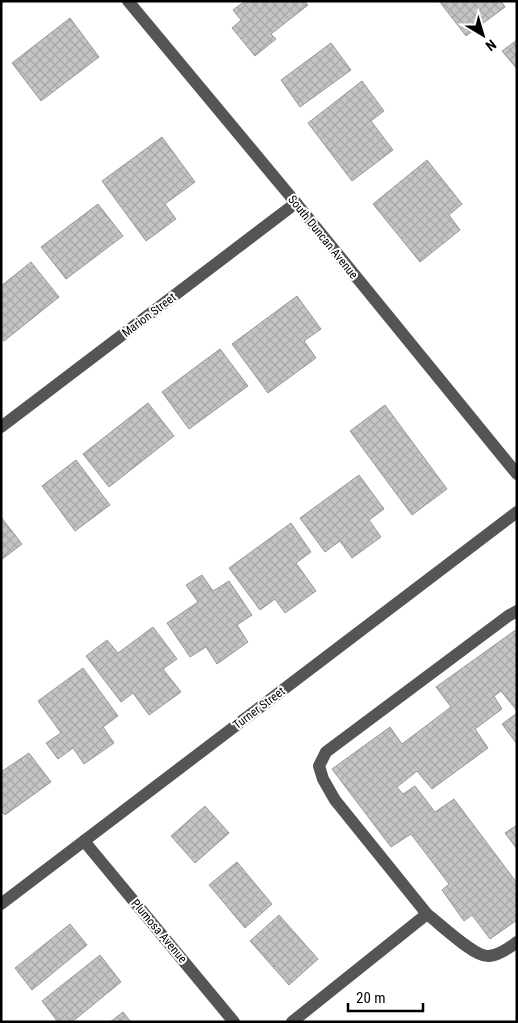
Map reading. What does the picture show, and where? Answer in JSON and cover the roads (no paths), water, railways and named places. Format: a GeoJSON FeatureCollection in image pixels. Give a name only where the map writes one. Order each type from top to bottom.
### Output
{"type":"FeatureCollection","features":[{"type":"Feature","properties":{"kind":"street","name":"South Duncan Avenue"},"geometry":{"type":"LineString","coordinates":[[128,1],[517,474]]}},
{"type":"Feature","properties":{"kind":"street","name":"Marion Street"},"geometry":{"type":"LineString","coordinates":[[1,427],[296,204]]}},
{"type":"Feature","properties":{"kind":"street","name":"Turner Street"},"geometry":{"type":"LineString","coordinates":[[1,904],[517,512]]}},
{"type":"Feature","properties":{"kind":"street"},"geometry":{"type":"LineString","coordinates":[[517,611],[326,752],[319,766],[335,800],[427,914],[472,951],[487,957],[505,951],[517,942]]}},
{"type":"Feature","properties":{"kind":"street","name":"Plumosa Avenue"},"geometry":{"type":"LineString","coordinates":[[84,840],[234,1022]]}},
{"type":"Feature","properties":{"kind":"street"},"geometry":{"type":"LineString","coordinates":[[292,1022],[427,914]]}}]}
